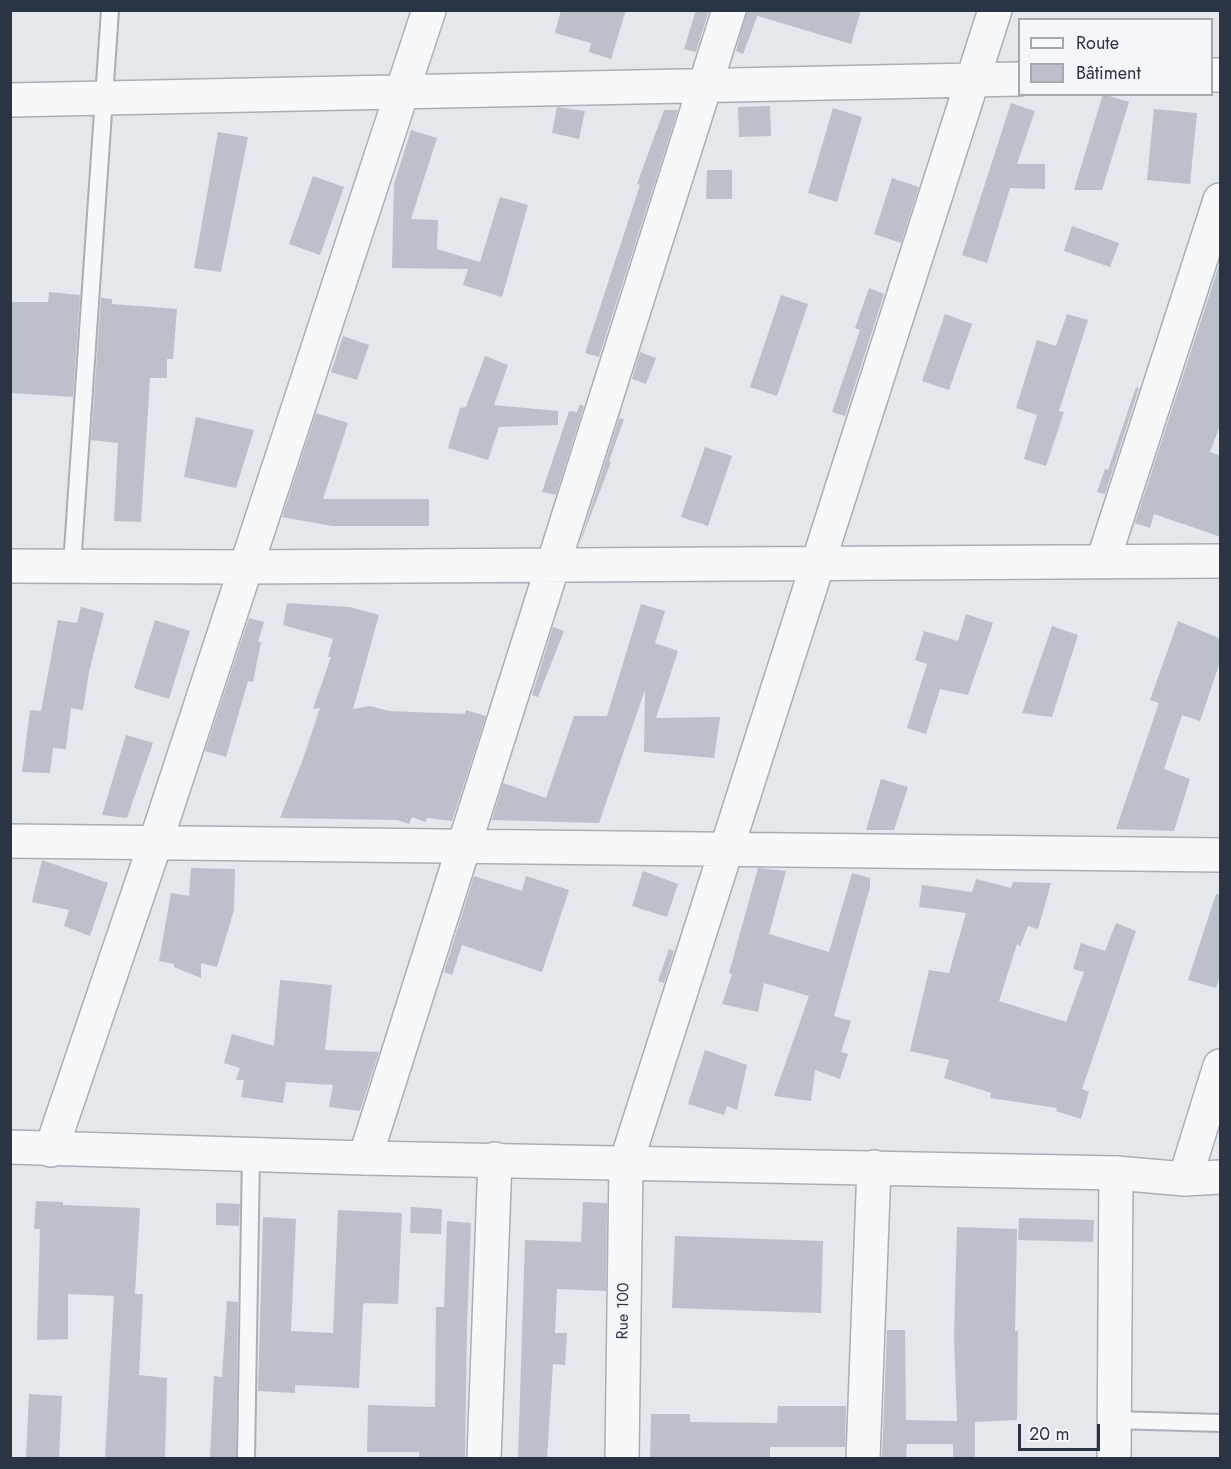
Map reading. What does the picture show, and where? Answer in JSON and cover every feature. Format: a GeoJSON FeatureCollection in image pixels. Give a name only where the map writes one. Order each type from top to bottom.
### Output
{"type":"FeatureCollection","features":[{"type":"Feature","properties":{"kind":"street"},"geometry":{"type":"LineString","coordinates":[[51,1150],[155,844],[429,10]]}},
{"type":"Feature","properties":{"kind":"street"},"geometry":{"type":"LineString","coordinates":[[365,1158],[729,10]]}},
{"type":"Feature","properties":{"kind":"street","name":"Rue 100"},"geometry":{"type":"LineString","coordinates":[[622,1458],[626,1163],[995,10]]}},
{"type":"Feature","properties":{"kind":"street"},"geometry":{"type":"LineString","coordinates":[[10,100],[1018,79]]}},
{"type":"Feature","properties":{"kind":"street"},"geometry":{"type":"LineString","coordinates":[[1103,561],[1221,200]]}},
{"type":"Feature","properties":{"kind":"street"},"geometry":{"type":"LineString","coordinates":[[10,566],[245,567],[1221,561]]}},
{"type":"Feature","properties":{"kind":"street"},"geometry":{"type":"LineString","coordinates":[[10,841],[1221,855]]}},
{"type":"Feature","properties":{"kind":"street"},"geometry":{"type":"LineString","coordinates":[[1185,1179],[1221,1066]]}},
{"type":"Feature","properties":{"kind":"street"},"geometry":{"type":"LineString","coordinates":[[10,1147],[365,1158],[1116,1173],[1185,1179],[1221,1177]]}},
{"type":"Feature","properties":{"kind":"street"},"geometry":{"type":"LineString","coordinates":[[484,1458],[495,1159]]}},
{"type":"Feature","properties":{"kind":"street"},"geometry":{"type":"LineString","coordinates":[[863,1458],[874,1167]]}},
{"type":"Feature","properties":{"kind":"street"},"geometry":{"type":"LineString","coordinates":[[1114,1458],[1116,1173]]}},
{"type":"Feature","properties":{"kind":"lane"},"geometry":{"type":"LineString","coordinates":[[72,565],[110,10]]}},
{"type":"Feature","properties":{"kind":"lane"},"geometry":{"type":"LineString","coordinates":[[246,1458],[252,1153]]}},
{"type":"Feature","properties":{"kind":"lane"},"geometry":{"type":"LineString","coordinates":[[1114,1420],[1221,1423]]}},
{"type":"Feature","properties":{"kind":"building"},"geometry":{"type":"Polygon","coordinates":[[[561,10],[626,10],[611,59],[589,52],[591,43],[555,33],[561,10]]]}},
{"type":"Feature","properties":{"kind":"building"},"geometry":{"type":"Polygon","coordinates":[[[696,10],[709,10],[696,52],[684,49],[696,10]]]}},
{"type":"Feature","properties":{"kind":"building"},"geometry":{"type":"Polygon","coordinates":[[[747,10],[861,10],[851,44],[758,16],[758,14],[743,54],[736,51],[747,10]]]}},
{"type":"Feature","properties":{"kind":"building"},"geometry":{"type":"Polygon","coordinates":[[[1102,96],[1129,102],[1102,190],[1074,190],[1102,96]]]}},
{"type":"Feature","properties":{"kind":"building"},"geometry":{"type":"Polygon","coordinates":[[[1011,103],[1035,111],[1017,164],[1045,164],[1045,189],[1010,188],[987,263],[962,255],[1011,103]]]}},
{"type":"Feature","properties":{"kind":"building"},"geometry":{"type":"Polygon","coordinates":[[[770,106],[771,136],[739,137],[738,107],[770,106]]]}},
{"type":"Feature","properties":{"kind":"building"},"geometry":{"type":"Polygon","coordinates":[[[557,107],[585,111],[579,139],[552,133],[557,107]]]}},
{"type":"Feature","properties":{"kind":"building"},"geometry":{"type":"Polygon","coordinates":[[[833,108],[862,117],[837,202],[808,193],[833,108]]]}},
{"type":"Feature","properties":{"kind":"building"},"geometry":{"type":"Polygon","coordinates":[[[1154,109],[1197,113],[1190,184],[1147,180],[1154,109]]]}},
{"type":"Feature","properties":{"kind":"building"},"geometry":{"type":"Polygon","coordinates":[[[664,110],[678,110],[599,357],[585,353],[640,185],[637,184],[664,110]]]}},
{"type":"Feature","properties":{"kind":"building"},"geometry":{"type":"Polygon","coordinates":[[[411,130],[437,138],[411,219],[438,220],[437,249],[480,262],[500,197],[528,205],[502,297],[463,285],[468,269],[392,268],[394,184],[411,130]]]}},
{"type":"Feature","properties":{"kind":"building"},"geometry":{"type":"Polygon","coordinates":[[[218,132],[248,137],[221,272],[194,268],[218,132]]]}},
{"type":"Feature","properties":{"kind":"building"},"geometry":{"type":"Polygon","coordinates":[[[707,170],[732,170],[732,199],[706,199],[707,170]]]}},
{"type":"Feature","properties":{"kind":"building"},"geometry":{"type":"Polygon","coordinates":[[[313,176],[344,187],[320,255],[289,244],[313,176]]]}},
{"type":"Feature","properties":{"kind":"building"},"geometry":{"type":"Polygon","coordinates":[[[892,178],[919,187],[901,243],[874,234],[892,178]]]}},
{"type":"Feature","properties":{"kind":"building"},"geometry":{"type":"Polygon","coordinates":[[[1072,226],[1119,243],[1110,267],[1064,251],[1072,226]]]}},
{"type":"Feature","properties":{"kind":"building"},"geometry":{"type":"Polygon","coordinates":[[[1221,259],[1221,423],[1210,452],[1221,456],[1221,537],[1154,514],[1150,528],[1135,523],[1221,259]]]}},
{"type":"Feature","properties":{"kind":"building"},"geometry":{"type":"Polygon","coordinates":[[[869,288],[884,294],[845,416],[832,412],[860,330],[855,328],[869,288]]]}},
{"type":"Feature","properties":{"kind":"building"},"geometry":{"type":"Polygon","coordinates":[[[49,292],[80,295],[73,397],[10,393],[10,302],[48,302],[49,292]]]}},
{"type":"Feature","properties":{"kind":"building"},"geometry":{"type":"Polygon","coordinates":[[[781,295],[808,304],[777,396],[750,387],[781,295]]]}},
{"type":"Feature","properties":{"kind":"building"},"geometry":{"type":"Polygon","coordinates":[[[101,298],[112,299],[112,304],[177,309],[173,359],[167,359],[167,378],[150,378],[141,522],[114,521],[118,443],[91,440],[101,298]]]}},
{"type":"Feature","properties":{"kind":"building"},"geometry":{"type":"Polygon","coordinates":[[[945,314],[972,324],[949,390],[922,381],[945,314]]]}},
{"type":"Feature","properties":{"kind":"building"},"geometry":{"type":"Polygon","coordinates":[[[1067,314],[1088,320],[1059,411],[1064,412],[1046,466],[1024,459],[1037,415],[1016,408],[1037,340],[1056,346],[1067,314]]]}},
{"type":"Feature","properties":{"kind":"building"},"geometry":{"type":"Polygon","coordinates":[[[343,336],[369,345],[357,380],[331,372],[343,336]]]}},
{"type":"Feature","properties":{"kind":"building"},"geometry":{"type":"Polygon","coordinates":[[[640,352],[656,358],[646,384],[632,379],[640,352]]]}},
{"type":"Feature","properties":{"kind":"building"},"geometry":{"type":"Polygon","coordinates":[[[485,356],[508,365],[494,405],[558,411],[558,425],[499,427],[488,460],[448,448],[460,408],[466,407],[485,356]]]}},
{"type":"Feature","properties":{"kind":"building"},"geometry":{"type":"Polygon","coordinates":[[[1136,387],[1139,388],[1105,494],[1097,492],[1105,469],[1108,470],[1136,387]]]}},
{"type":"Feature","properties":{"kind":"building"},"geometry":{"type":"Polygon","coordinates":[[[580,404],[584,406],[556,495],[542,492],[569,411],[577,412],[580,404]]]}},
{"type":"Feature","properties":{"kind":"building"},"geometry":{"type":"Polygon","coordinates":[[[316,413],[348,423],[323,499],[429,499],[429,526],[332,526],[282,517],[316,413]]]}},
{"type":"Feature","properties":{"kind":"building"},"geometry":{"type":"Polygon","coordinates":[[[196,417],[254,430],[236,488],[184,477],[196,417]]]}},
{"type":"Feature","properties":{"kind":"building"},"geometry":{"type":"Polygon","coordinates":[[[619,418],[624,419],[609,461],[611,462],[579,546],[619,418]]]}},
{"type":"Feature","properties":{"kind":"building"},"geometry":{"type":"Polygon","coordinates":[[[705,447],[732,456],[708,526],[681,517],[705,447]]]}},
{"type":"Feature","properties":{"kind":"building"},"geometry":{"type":"Polygon","coordinates":[[[287,603],[350,607],[379,615],[353,709],[370,706],[389,711],[465,714],[466,710],[486,716],[452,821],[427,818],[426,822],[412,817],[409,824],[397,820],[280,818],[320,708],[313,709],[331,657],[328,657],[333,639],[283,625],[287,603]]]}},
{"type":"Feature","properties":{"kind":"building"},"geometry":{"type":"Polygon","coordinates":[[[641,604],[665,611],[655,643],[678,651],[656,718],[720,717],[714,758],[644,752],[645,690],[599,823],[492,820],[503,783],[546,798],[574,716],[607,716],[641,604]]]}},
{"type":"Feature","properties":{"kind":"building"},"geometry":{"type":"Polygon","coordinates":[[[81,607],[104,613],[89,672],[83,710],[71,708],[66,749],[53,748],[50,773],[22,772],[30,710],[41,711],[58,620],[77,623],[81,607]]]}},
{"type":"Feature","properties":{"kind":"building"},"geometry":{"type":"Polygon","coordinates":[[[966,614],[993,623],[968,695],[940,689],[926,734],[907,728],[927,664],[915,660],[924,631],[958,641],[966,614]]]}},
{"type":"Feature","properties":{"kind":"building"},"geometry":{"type":"Polygon","coordinates":[[[249,618],[264,622],[258,642],[261,642],[253,682],[248,681],[226,757],[205,751],[249,618]]]}},
{"type":"Feature","properties":{"kind":"building"},"geometry":{"type":"Polygon","coordinates":[[[155,620],[190,631],[169,699],[134,688],[155,620]]]}},
{"type":"Feature","properties":{"kind":"building"},"geometry":{"type":"Polygon","coordinates":[[[1178,621],[1221,639],[1221,659],[1200,721],[1182,715],[1164,769],[1190,779],[1174,831],[1116,829],[1159,703],[1150,700],[1178,621]]]}},
{"type":"Feature","properties":{"kind":"building"},"geometry":{"type":"Polygon","coordinates":[[[1052,626],[1078,635],[1052,717],[1022,713],[1052,626]]]}},
{"type":"Feature","properties":{"kind":"building"},"geometry":{"type":"Polygon","coordinates":[[[553,627],[564,631],[538,697],[532,695],[553,627]]]}},
{"type":"Feature","properties":{"kind":"building"},"geometry":{"type":"Polygon","coordinates":[[[126,735],[153,743],[127,818],[102,815],[126,735]]]}},
{"type":"Feature","properties":{"kind":"building"},"geometry":{"type":"Polygon","coordinates":[[[881,779],[908,787],[894,830],[866,830],[881,779]]]}},
{"type":"Feature","properties":{"kind":"building"},"geometry":{"type":"Polygon","coordinates":[[[42,860],[108,883],[90,936],[64,926],[69,910],[32,902],[42,860]]]}},
{"type":"Feature","properties":{"kind":"building"},"geometry":{"type":"Polygon","coordinates":[[[191,868],[235,869],[234,910],[217,967],[201,963],[201,978],[174,967],[174,964],[159,961],[171,893],[189,896],[191,868]]]}},
{"type":"Feature","properties":{"kind":"building"},"geometry":{"type":"Polygon","coordinates":[[[758,868],[786,871],[769,934],[829,952],[852,873],[870,878],[870,887],[834,1016],[851,1021],[841,1052],[848,1054],[840,1079],[815,1070],[811,1101],[774,1096],[809,996],[764,983],[758,1012],[722,1004],[732,974],[729,973],[758,868]]]}},
{"type":"Feature","properties":{"kind":"building"},"geometry":{"type":"Polygon","coordinates":[[[643,871],[678,884],[667,917],[632,906],[643,871]]]}},
{"type":"Feature","properties":{"kind":"building"},"geometry":{"type":"Polygon","coordinates":[[[474,876],[522,891],[526,876],[569,890],[542,972],[462,945],[452,975],[444,972],[474,876]]]}},
{"type":"Feature","properties":{"kind":"building"},"geometry":{"type":"Polygon","coordinates":[[[976,879],[1011,888],[1013,882],[1051,883],[1038,929],[1028,926],[1020,946],[1017,944],[999,1001],[1066,1022],[1084,972],[1073,969],[1081,943],[1105,951],[1116,923],[1136,931],[1082,1089],[1089,1092],[1081,1119],[1056,1111],[1057,1108],[990,1098],[991,1093],[944,1078],[949,1060],[910,1051],[929,970],[949,973],[966,913],[919,907],[922,885],[972,892],[976,879]]]}},
{"type":"Feature","properties":{"kind":"building"},"geometry":{"type":"Polygon","coordinates":[[[1216,894],[1221,895],[1221,973],[1216,988],[1188,980],[1216,894]]]}},
{"type":"Feature","properties":{"kind":"building"},"geometry":{"type":"Polygon","coordinates":[[[669,949],[674,951],[664,983],[658,981],[669,949]]]}},
{"type":"Feature","properties":{"kind":"building"},"geometry":{"type":"Polygon","coordinates":[[[280,980],[332,985],[325,1050],[379,1052],[360,1111],[329,1107],[333,1085],[286,1082],[283,1103],[241,1097],[244,1080],[236,1080],[240,1068],[224,1063],[232,1034],[274,1046],[280,980]]]}},
{"type":"Feature","properties":{"kind":"building"},"geometry":{"type":"Polygon","coordinates":[[[705,1050],[747,1065],[737,1110],[727,1106],[724,1115],[688,1104],[705,1050]]]}},
{"type":"Feature","properties":{"kind":"building"},"geometry":{"type":"Polygon","coordinates":[[[36,1201],[63,1202],[63,1205],[140,1208],[135,1294],[143,1294],[139,1375],[167,1378],[165,1458],[105,1458],[114,1296],[68,1294],[68,1339],[37,1340],[40,1229],[34,1229],[36,1201]]]}},
{"type":"Feature","properties":{"kind":"building"},"geometry":{"type":"Polygon","coordinates":[[[583,1202],[607,1203],[606,1291],[557,1289],[555,1333],[567,1333],[565,1365],[553,1364],[547,1458],[518,1458],[525,1240],[581,1242],[583,1202]]]}},
{"type":"Feature","properties":{"kind":"building"},"geometry":{"type":"Polygon","coordinates":[[[216,1203],[240,1204],[239,1226],[216,1225],[216,1203]]]}},
{"type":"Feature","properties":{"kind":"building"},"geometry":{"type":"Polygon","coordinates":[[[411,1207],[442,1209],[441,1234],[410,1233],[411,1207]]]}},
{"type":"Feature","properties":{"kind":"building"},"geometry":{"type":"Polygon","coordinates":[[[338,1210],[402,1213],[398,1304],[365,1303],[363,1305],[359,1388],[295,1385],[295,1393],[258,1391],[263,1217],[296,1219],[291,1331],[333,1333],[338,1210]]]}},
{"type":"Feature","properties":{"kind":"building"},"geometry":{"type":"Polygon","coordinates":[[[1019,1218],[1094,1220],[1093,1242],[1018,1240],[1019,1218]]]}},
{"type":"Feature","properties":{"kind":"building"},"geometry":{"type":"Polygon","coordinates":[[[447,1221],[471,1223],[465,1458],[419,1458],[419,1452],[367,1452],[368,1405],[435,1407],[436,1307],[444,1307],[447,1221]]]}},
{"type":"Feature","properties":{"kind":"building"},"geometry":{"type":"Polygon","coordinates":[[[957,1227],[1017,1229],[1015,1331],[1018,1331],[1017,1420],[975,1422],[975,1458],[953,1458],[953,1444],[907,1444],[906,1458],[882,1458],[887,1330],[905,1330],[906,1420],[957,1421],[954,1336],[957,1227]]]}},
{"type":"Feature","properties":{"kind":"building"},"geometry":{"type":"Polygon","coordinates":[[[675,1236],[823,1241],[821,1313],[672,1308],[675,1236]]]}},
{"type":"Feature","properties":{"kind":"building"},"geometry":{"type":"Polygon","coordinates":[[[227,1301],[238,1302],[236,1458],[210,1458],[214,1376],[222,1377],[227,1301]]]}},
{"type":"Feature","properties":{"kind":"building"},"geometry":{"type":"Polygon","coordinates":[[[29,1394],[62,1396],[59,1458],[26,1458],[29,1394]]]}},
{"type":"Feature","properties":{"kind":"building"},"geometry":{"type":"Polygon","coordinates":[[[778,1406],[846,1406],[845,1447],[770,1447],[770,1458],[650,1458],[651,1414],[690,1414],[690,1422],[777,1423],[778,1406]]]}}]}
